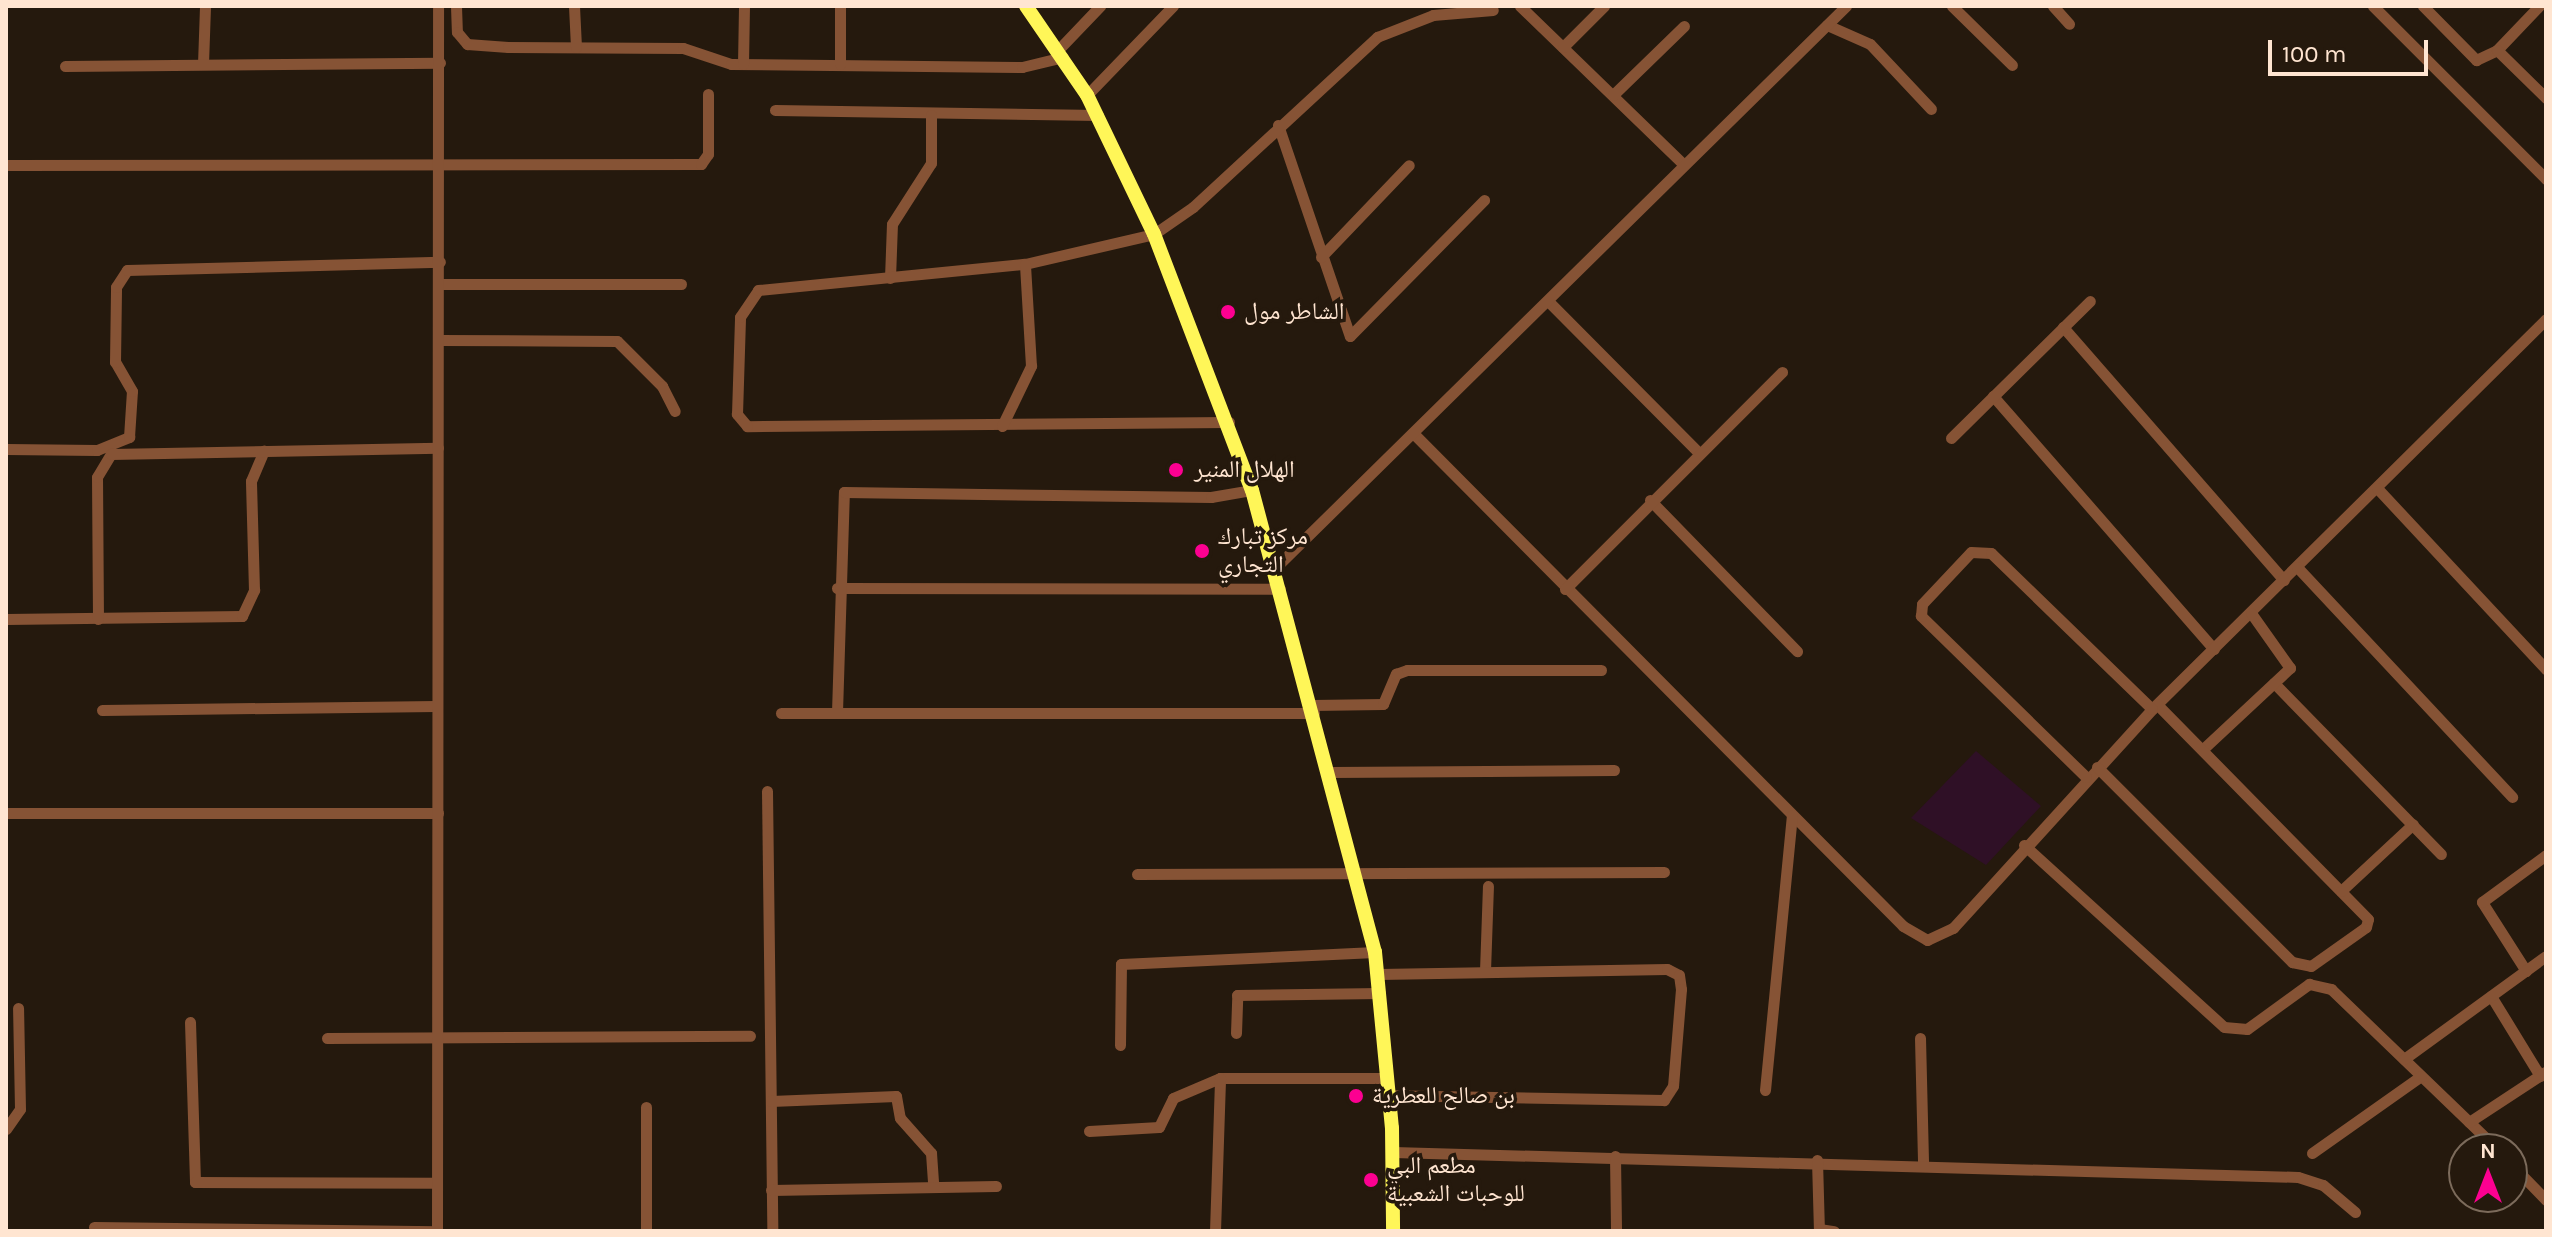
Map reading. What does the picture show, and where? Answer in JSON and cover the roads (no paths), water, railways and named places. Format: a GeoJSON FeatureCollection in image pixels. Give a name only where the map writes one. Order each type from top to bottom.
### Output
{"type":"FeatureCollection","features":[{"type":"Feature","properties":{"kind":"main road"},"geometry":{"type":"LineString","coordinates":[[1026,6],[1087,95],[1154,234],[1229,422],[1252,490],[1358,871],[1375,952],[1393,1152],[1393,1231]]}},
{"type":"Feature","properties":{"kind":"street"},"geometry":{"type":"LineString","coordinates":[[203,64],[205,6]]}},
{"type":"Feature","properties":{"kind":"street"},"geometry":{"type":"LineString","coordinates":[[94,1227],[126,1230],[437,1231],[438,6]]}},
{"type":"Feature","properties":{"kind":"street"},"geometry":{"type":"LineString","coordinates":[[456,6],[457,32],[467,44],[683,48],[743,64],[1022,67],[1061,53],[1100,6]]}},
{"type":"Feature","properties":{"kind":"street"},"geometry":{"type":"LineString","coordinates":[[574,6],[576,47]]}},
{"type":"Feature","properties":{"kind":"street"},"geometry":{"type":"LineString","coordinates":[[743,64],[744,6]]}},
{"type":"Feature","properties":{"kind":"street"},"geometry":{"type":"LineString","coordinates":[[840,6],[840,64]]}},
{"type":"Feature","properties":{"kind":"street"},"geometry":{"type":"LineString","coordinates":[[1087,95],[1173,6]]}},
{"type":"Feature","properties":{"kind":"street"},"geometry":{"type":"LineString","coordinates":[[1520,6],[1684,165]]}},
{"type":"Feature","properties":{"kind":"street"},"geometry":{"type":"LineString","coordinates":[[1563,47],[1604,6]]}},
{"type":"Feature","properties":{"kind":"street"},"geometry":{"type":"LineString","coordinates":[[1275,568],[1846,6]]}},
{"type":"Feature","properties":{"kind":"street"},"geometry":{"type":"LineString","coordinates":[[1952,6],[2012,65]]}},
{"type":"Feature","properties":{"kind":"street"},"geometry":{"type":"LineString","coordinates":[[2053,6],[2069,24]]}},
{"type":"Feature","properties":{"kind":"street"},"geometry":{"type":"LineString","coordinates":[[2373,6],[2546,179]]}},
{"type":"Feature","properties":{"kind":"street"},"geometry":{"type":"LineString","coordinates":[[2423,6],[2476,60],[2497,50],[2539,6]]}},
{"type":"Feature","properties":{"kind":"street"},"geometry":{"type":"LineString","coordinates":[[1229,422],[758,427],[739,420],[738,327],[749,295],[1025,264],[1154,234],[1193,207],[1278,125],[1377,37],[1433,15],[1493,10]]}},
{"type":"Feature","properties":{"kind":"street"},"geometry":{"type":"LineString","coordinates":[[1827,25],[1870,44],[1931,109]]}},
{"type":"Feature","properties":{"kind":"street"},"geometry":{"type":"LineString","coordinates":[[1613,95],[1684,26]]}},
{"type":"Feature","properties":{"kind":"street"},"geometry":{"type":"LineString","coordinates":[[2497,50],[2546,98]]}},
{"type":"Feature","properties":{"kind":"street"},"geometry":{"type":"LineString","coordinates":[[65,66],[440,63]]}},
{"type":"Feature","properties":{"kind":"street"},"geometry":{"type":"LineString","coordinates":[[6,165],[701,164],[708,154],[708,94]]}},
{"type":"Feature","properties":{"kind":"street"},"geometry":{"type":"LineString","coordinates":[[775,110],[931,115],[1098,115]]}},
{"type":"Feature","properties":{"kind":"street"},"geometry":{"type":"LineString","coordinates":[[890,278],[892,224],[931,163],[931,115]]}},
{"type":"Feature","properties":{"kind":"street"},"geometry":{"type":"LineString","coordinates":[[1278,125],[1344,333],[1356,335],[1484,200]]}},
{"type":"Feature","properties":{"kind":"street"},"geometry":{"type":"LineString","coordinates":[[1321,257],[1409,165]]}},
{"type":"Feature","properties":{"kind":"street"},"geometry":{"type":"LineString","coordinates":[[6,449],[97,450],[129,437],[132,391],[115,362],[116,287],[127,270],[440,262]]}},
{"type":"Feature","properties":{"kind":"street"},"geometry":{"type":"LineString","coordinates":[[1002,426],[1031,366],[1025,264]]}},
{"type":"Feature","properties":{"kind":"street"},"geometry":{"type":"LineString","coordinates":[[440,284],[681,284]]}},
{"type":"Feature","properties":{"kind":"street"},"geometry":{"type":"LineString","coordinates":[[1548,301],[1697,451]]}},
{"type":"Feature","properties":{"kind":"street"},"geometry":{"type":"LineString","coordinates":[[1951,438],[2090,301]]}},
{"type":"Feature","properties":{"kind":"street"},"geometry":{"type":"LineString","coordinates":[[1413,433],[1903,926],[1927,940],[1953,928],[2024,845],[2155,706],[2546,319]]}},
{"type":"Feature","properties":{"kind":"street"},"geometry":{"type":"LineString","coordinates":[[2063,327],[2284,580]]}},
{"type":"Feature","properties":{"kind":"street"},"geometry":{"type":"LineString","coordinates":[[439,340],[617,341],[675,411]]}},
{"type":"Feature","properties":{"kind":"street"},"geometry":{"type":"LineString","coordinates":[[1565,589],[1697,451],[1782,372]]}},
{"type":"Feature","properties":{"kind":"street"},"geometry":{"type":"LineString","coordinates":[[1993,396],[2214,649]]}},
{"type":"Feature","properties":{"kind":"street"},"geometry":{"type":"LineString","coordinates":[[98,619],[97,477],[106,457],[438,448]]}},
{"type":"Feature","properties":{"kind":"street"},"geometry":{"type":"LineString","coordinates":[[6,619],[246,613],[254,590],[250,488],[264,451]]}},
{"type":"Feature","properties":{"kind":"street"},"geometry":{"type":"LineString","coordinates":[[2377,488],[2546,668]]}},
{"type":"Feature","properties":{"kind":"street"},"geometry":{"type":"LineString","coordinates":[[837,712],[837,588],[844,492],[1211,497],[1252,490]]}},
{"type":"Feature","properties":{"kind":"street"},"geometry":{"type":"LineString","coordinates":[[1650,500],[1797,651]]}},
{"type":"Feature","properties":{"kind":"street"},"geometry":{"type":"LineString","coordinates":[[2086,777],[1921,616],[1922,604],[1971,552],[1991,553],[2203,749],[2341,891],[2368,924],[2311,966],[2298,966],[2097,767]]}},
{"type":"Feature","properties":{"kind":"street"},"geometry":{"type":"LineString","coordinates":[[2297,567],[2512,797]]}},
{"type":"Feature","properties":{"kind":"street"},"geometry":{"type":"LineString","coordinates":[[837,588],[1280,589]]}},
{"type":"Feature","properties":{"kind":"street"},"geometry":{"type":"LineString","coordinates":[[2203,749],[2274,683],[2291,661],[2251,613]]}},
{"type":"Feature","properties":{"kind":"street"},"geometry":{"type":"LineString","coordinates":[[781,713],[1313,709],[1383,704],[1396,674],[1407,670],[1601,670]]}},
{"type":"Feature","properties":{"kind":"street"},"geometry":{"type":"LineString","coordinates":[[2274,683],[2441,854]]}},
{"type":"Feature","properties":{"kind":"street"},"geometry":{"type":"LineString","coordinates":[[102,710],[436,706]]}},
{"type":"Feature","properties":{"kind":"street"},"geometry":{"type":"LineString","coordinates":[[1331,772],[1614,770]]}},
{"type":"Feature","properties":{"kind":"street"},"geometry":{"type":"LineString","coordinates":[[767,791],[772,1231]]}},
{"type":"Feature","properties":{"kind":"street"},"geometry":{"type":"LineString","coordinates":[[6,813],[438,813]]}},
{"type":"Feature","properties":{"kind":"street"},"geometry":{"type":"LineString","coordinates":[[1765,1090],[1792,815]]}},
{"type":"Feature","properties":{"kind":"street"},"geometry":{"type":"LineString","coordinates":[[2341,891],[2413,824]]}},
{"type":"Feature","properties":{"kind":"street"},"geometry":{"type":"LineString","coordinates":[[2024,845],[2224,1027],[2247,1029],[2320,983],[2480,1133]]}},
{"type":"Feature","properties":{"kind":"street"},"geometry":{"type":"LineString","coordinates":[[2526,971],[2482,902],[2546,855]]}},
{"type":"Feature","properties":{"kind":"street"},"geometry":{"type":"LineString","coordinates":[[1137,874],[1664,872]]}},
{"type":"Feature","properties":{"kind":"street"},"geometry":{"type":"LineString","coordinates":[[1485,971],[1488,886]]}},
{"type":"Feature","properties":{"kind":"street"},"geometry":{"type":"LineString","coordinates":[[1120,1045],[1121,964],[1375,952]]}},
{"type":"Feature","properties":{"kind":"street"},"geometry":{"type":"LineString","coordinates":[[2404,1059],[2546,956]]}},
{"type":"Feature","properties":{"kind":"street"},"geometry":{"type":"LineString","coordinates":[[1379,974],[1667,969],[1679,975],[1673,1086],[1664,1100],[1389,1095]]}},
{"type":"Feature","properties":{"kind":"street"},"geometry":{"type":"LineString","coordinates":[[1236,1033],[1237,995],[1380,993]]}},
{"type":"Feature","properties":{"kind":"street"},"geometry":{"type":"LineString","coordinates":[[2469,1122],[2543,1074],[2491,996]]}},
{"type":"Feature","properties":{"kind":"street"},"geometry":{"type":"LineString","coordinates":[[6,1129],[20,1109],[12,1066],[18,1008]]}},
{"type":"Feature","properties":{"kind":"street"},"geometry":{"type":"LineString","coordinates":[[190,1022],[195,1182],[437,1183]]}},
{"type":"Feature","properties":{"kind":"street"},"geometry":{"type":"LineString","coordinates":[[327,1038],[750,1036]]}},
{"type":"Feature","properties":{"kind":"street"},"geometry":{"type":"LineString","coordinates":[[1920,1038],[1923,1162]]}},
{"type":"Feature","properties":{"kind":"street"},"geometry":{"type":"LineString","coordinates":[[2312,1153],[2421,1076]]}},
{"type":"Feature","properties":{"kind":"street"},"geometry":{"type":"LineString","coordinates":[[1089,1131],[1159,1127],[1173,1098],[1220,1078],[1388,1078]]}},
{"type":"Feature","properties":{"kind":"street"},"geometry":{"type":"LineString","coordinates":[[1215,1231],[1220,1078]]}},
{"type":"Feature","properties":{"kind":"street"},"geometry":{"type":"LineString","coordinates":[[771,1101],[896,1096],[900,1118],[931,1153],[933,1185]]}},
{"type":"Feature","properties":{"kind":"street"},"geometry":{"type":"LineString","coordinates":[[646,1107],[646,1231]]}},
{"type":"Feature","properties":{"kind":"street"},"geometry":{"type":"LineString","coordinates":[[1393,1152],[1923,1162],[2298,1177],[2323,1185],[2355,1212]]}},
{"type":"Feature","properties":{"kind":"street"},"geometry":{"type":"LineString","coordinates":[[1615,1156],[1616,1231]]}},
{"type":"Feature","properties":{"kind":"street"},"geometry":{"type":"LineString","coordinates":[[1817,1160],[1819,1230],[1834,1231]]}},
{"type":"Feature","properties":{"kind":"street"},"geometry":{"type":"LineString","coordinates":[[2528,1181],[2546,1200]]}},
{"type":"Feature","properties":{"kind":"street"},"geometry":{"type":"LineString","coordinates":[[771,1190],[996,1186]]}},
{"type":"Feature","properties":{"kind":"place","name":"الشاطر مول"},"geometry":{"type":"Point","coordinates":[1228,312]}},
{"type":"Feature","properties":{"kind":"place","name":"الهلال المنير"},"geometry":{"type":"Point","coordinates":[1176,470]}},
{"type":"Feature","properties":{"kind":"place","name":"مركز تبارك التجاري"},"geometry":{"type":"Point","coordinates":[1202,551]}},
{"type":"Feature","properties":{"kind":"place","name":"بن صالح للعطرية"},"geometry":{"type":"Point","coordinates":[1356,1096]}},
{"type":"Feature","properties":{"kind":"place","name":"مطعم البي للوحبات الشعبية"},"geometry":{"type":"Point","coordinates":[1371,1180]}}]}
